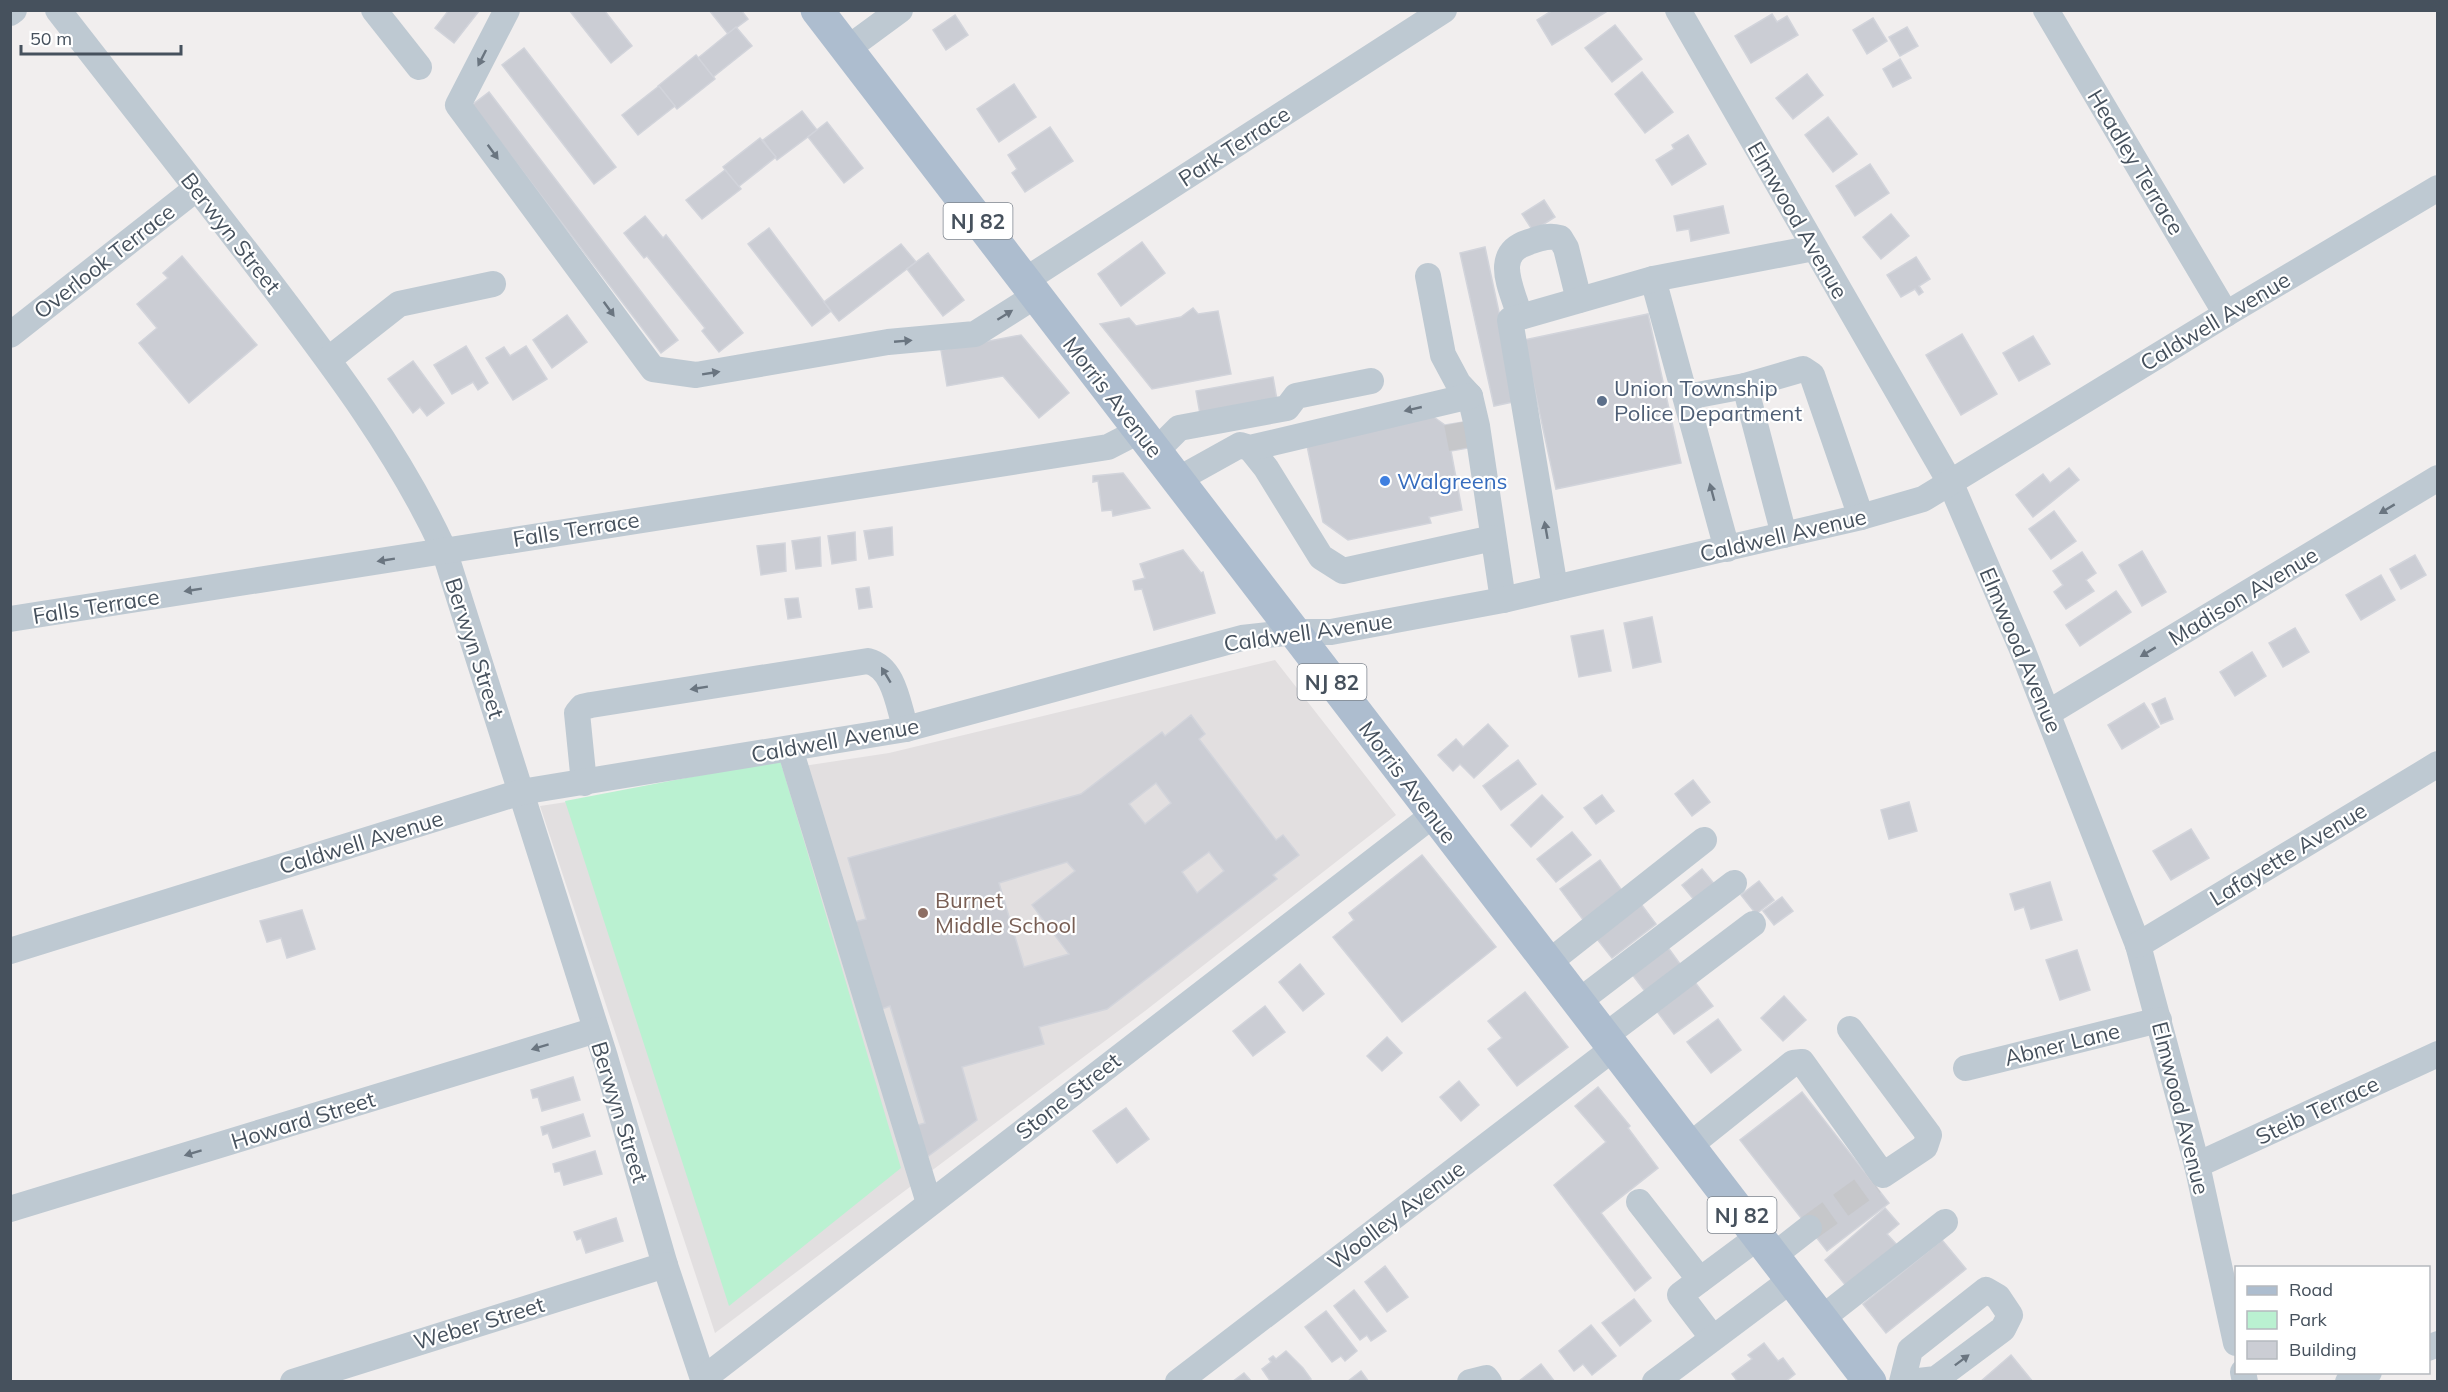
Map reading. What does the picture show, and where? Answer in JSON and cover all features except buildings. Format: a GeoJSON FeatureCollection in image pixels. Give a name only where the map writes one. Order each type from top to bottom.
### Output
{"type":"FeatureCollection","features":[{"type":"Feature","properties":{"kind":"main road","name":"Morris Avenue"},"geometry":{"type":"LineString","coordinates":[[817,10],[1870,1382]]}},
{"type":"Feature","properties":{"kind":"street","name":"Berwyn Street"},"geometry":{"type":"LineString","coordinates":[[58,10],[329,359],[393,454],[444,550],[596,1030],[665,1265],[704,1380]]}},
{"type":"Feature","properties":{"kind":"street"},"geometry":{"type":"LineString","coordinates":[[374,10],[419,67]]}},
{"type":"Feature","properties":{"kind":"street","name":"Park Terrace"},"geometry":{"type":"LineString","coordinates":[[507,10],[458,105],[653,369],[696,375],[888,342],[975,334],[1030,289],[1443,10]]}},
{"type":"Feature","properties":{"kind":"street"},"geometry":{"type":"LineString","coordinates":[[847,49],[900,10]]}},
{"type":"Feature","properties":{"kind":"street","name":"Headley Terrace"},"geometry":{"type":"LineString","coordinates":[[2046,10],[2226,314]]}},
{"type":"Feature","properties":{"kind":"street","name":"Elmwood Avenue"},"geometry":{"type":"LineString","coordinates":[[1682,12],[1814,248],[1951,484],[2048,713],[2138,945],[2197,1165],[2235,1338]]}},
{"type":"Feature","properties":{"kind":"street","name":"Overlook Terrace"},"geometry":{"type":"LineString","coordinates":[[10,335],[197,188]]}},
{"type":"Feature","properties":{"kind":"street","name":"Caldwell Avenue"},"geometry":{"type":"LineString","coordinates":[[10,951],[521,792],[906,729],[1242,638],[1294,632],[1331,632],[1503,600],[1861,517],[1923,499],[2438,188]]}},
{"type":"Feature","properties":{"kind":"street"},"geometry":{"type":"LineString","coordinates":[[1556,588],[1506,266],[1508,254],[1517,246],[1548,235],[1560,238],[1566,248],[1579,300]]}},
{"type":"Feature","properties":{"kind":"street"},"geometry":{"type":"LineString","coordinates":[[1515,319],[1653,279],[1814,248]]}},
{"type":"Feature","properties":{"kind":"street"},"geometry":{"type":"LineString","coordinates":[[1428,276],[1443,355],[1458,383],[1470,398],[1503,600]]}},
{"type":"Feature","properties":{"kind":"street"},"geometry":{"type":"LineString","coordinates":[[1653,279],[1727,549]]}},
{"type":"Feature","properties":{"kind":"street"},"geometry":{"type":"LineString","coordinates":[[329,359],[399,304],[493,284]]}},
{"type":"Feature","properties":{"kind":"street"},"geometry":{"type":"LineString","coordinates":[[1687,397],[1745,386],[1803,369],[1812,375],[1861,517]]}},
{"type":"Feature","properties":{"kind":"street","name":"Falls Terrace"},"geometry":{"type":"LineString","coordinates":[[10,619],[1147,442],[1179,428],[1287,408],[1296,396],[1371,381]]}},
{"type":"Feature","properties":{"kind":"street"},"geometry":{"type":"LineString","coordinates":[[1745,386],[1784,535]]}},
{"type":"Feature","properties":{"kind":"street"},"geometry":{"type":"LineString","coordinates":[[1457,423],[1458,412],[1470,398]]}},
{"type":"Feature","properties":{"kind":"street"},"geometry":{"type":"LineString","coordinates":[[1177,480],[1240,445],[1251,448],[1470,398]]}},
{"type":"Feature","properties":{"kind":"street"},"geometry":{"type":"LineString","coordinates":[[1251,448],[1266,468],[1321,557],[1343,571],[1493,538]]}},
{"type":"Feature","properties":{"kind":"street"},"geometry":{"type":"LineString","coordinates":[[1462,449],[1466,465],[1486,489]]}},
{"type":"Feature","properties":{"kind":"street","name":"Madison Avenue"},"geometry":{"type":"LineString","coordinates":[[2048,713],[2438,478]]}},
{"type":"Feature","properties":{"kind":"street"},"geometry":{"type":"LineString","coordinates":[[584,783],[577,713],[582,707],[868,661],[879,664],[888,673],[906,729]]}},
{"type":"Feature","properties":{"kind":"street"},"geometry":{"type":"LineString","coordinates":[[790,748],[929,1203]]}},
{"type":"Feature","properties":{"kind":"street","name":"Lafayette Avenue"},"geometry":{"type":"LineString","coordinates":[[2138,945],[2438,764]]}},
{"type":"Feature","properties":{"kind":"street","name":"Stone Street"},"geometry":{"type":"LineString","coordinates":[[704,1380],[929,1203],[1433,814]]}},
{"type":"Feature","properties":{"kind":"street"},"geometry":{"type":"LineString","coordinates":[[1548,963],[1704,840]]}},
{"type":"Feature","properties":{"kind":"street"},"geometry":{"type":"LineString","coordinates":[[1578,1002],[1734,883]]}},
{"type":"Feature","properties":{"kind":"street","name":"Woolley Avenue"},"geometry":{"type":"LineString","coordinates":[[1178,1382],[1609,1042],[1753,924]]}},
{"type":"Feature","properties":{"kind":"street","name":"Abner Lane"},"geometry":{"type":"LineString","coordinates":[[1966,1068],[2159,1020]]}},
{"type":"Feature","properties":{"kind":"street"},"geometry":{"type":"LineString","coordinates":[[1689,1146],[1793,1064],[1802,1062],[1878,1179],[1925,1147],[1929,1135],[1850,1029]]}},
{"type":"Feature","properties":{"kind":"street","name":"Howard Street"},"geometry":{"type":"LineString","coordinates":[[10,1209],[596,1030]]}},
{"type":"Feature","properties":{"kind":"street","name":"Steib Terrace"},"geometry":{"type":"LineString","coordinates":[[2197,1165],[2438,1054]]}},
{"type":"Feature","properties":{"kind":"street"},"geometry":{"type":"LineString","coordinates":[[1639,1202],[1700,1280]]}},
{"type":"Feature","properties":{"kind":"street"},"geometry":{"type":"LineString","coordinates":[[1821,1319],[1945,1222]]}},
{"type":"Feature","properties":{"kind":"street"},"geometry":{"type":"LineString","coordinates":[[1654,1382],[1712,1337],[1774,1257],[1809,1228]]}},
{"type":"Feature","properties":{"kind":"street"},"geometry":{"type":"LineString","coordinates":[[1712,1337],[1680,1295],[1700,1280],[1774,1257]]}},
{"type":"Feature","properties":{"kind":"street","name":"Weber Street"},"geometry":{"type":"LineString","coordinates":[[293,1382],[665,1265]]}},
{"type":"Feature","properties":{"kind":"street"},"geometry":{"type":"LineString","coordinates":[[1902,1382],[1910,1350],[1986,1290],[1998,1297],[2010,1315],[2003,1329],[1936,1379],[1910,1382]]}},
{"type":"Feature","properties":{"kind":"street"},"geometry":{"type":"LineString","coordinates":[[2348,1382],[2365,1374]]}},
{"type":"Feature","properties":{"kind":"street"},"geometry":{"type":"LineString","coordinates":[[1470,1382],[1486,1378],[1489,1382]]}},
{"type":"Feature","properties":{"kind":"shaded area","name":"Burnet Middle School"},"geometry":{"type":"Polygon","coordinates":[[[1275,660],[1396,815],[1145,1011],[715,1333],[540,806],[889,753],[1275,660]]]}},
{"type":"Feature","properties":{"kind":"green space"},"geometry":{"type":"Polygon","coordinates":[[[780,760],[901,1168],[729,1306],[565,801],[780,760]]]}},
{"type":"Feature","properties":{"kind":"tunnel"},"geometry":{"type":"LineString","coordinates":[[1457,423],[1462,449]]}},
{"type":"Feature","properties":{"kind":"tunnel"},"geometry":{"type":"LineString","coordinates":[[1809,1228],[1873,1182]]}},
{"type":"Feature","properties":{"kind":"place","name":"Union Township Police Department"},"geometry":{"type":"Point","coordinates":[1602,401]}},
{"type":"Feature","properties":{"kind":"place","name":"Walgreens"},"geometry":{"type":"Point","coordinates":[1385,481]}},
{"type":"Feature","properties":{"kind":"place","name":"Burnet Middle School"},"geometry":{"type":"Point","coordinates":[923,913]}}]}
